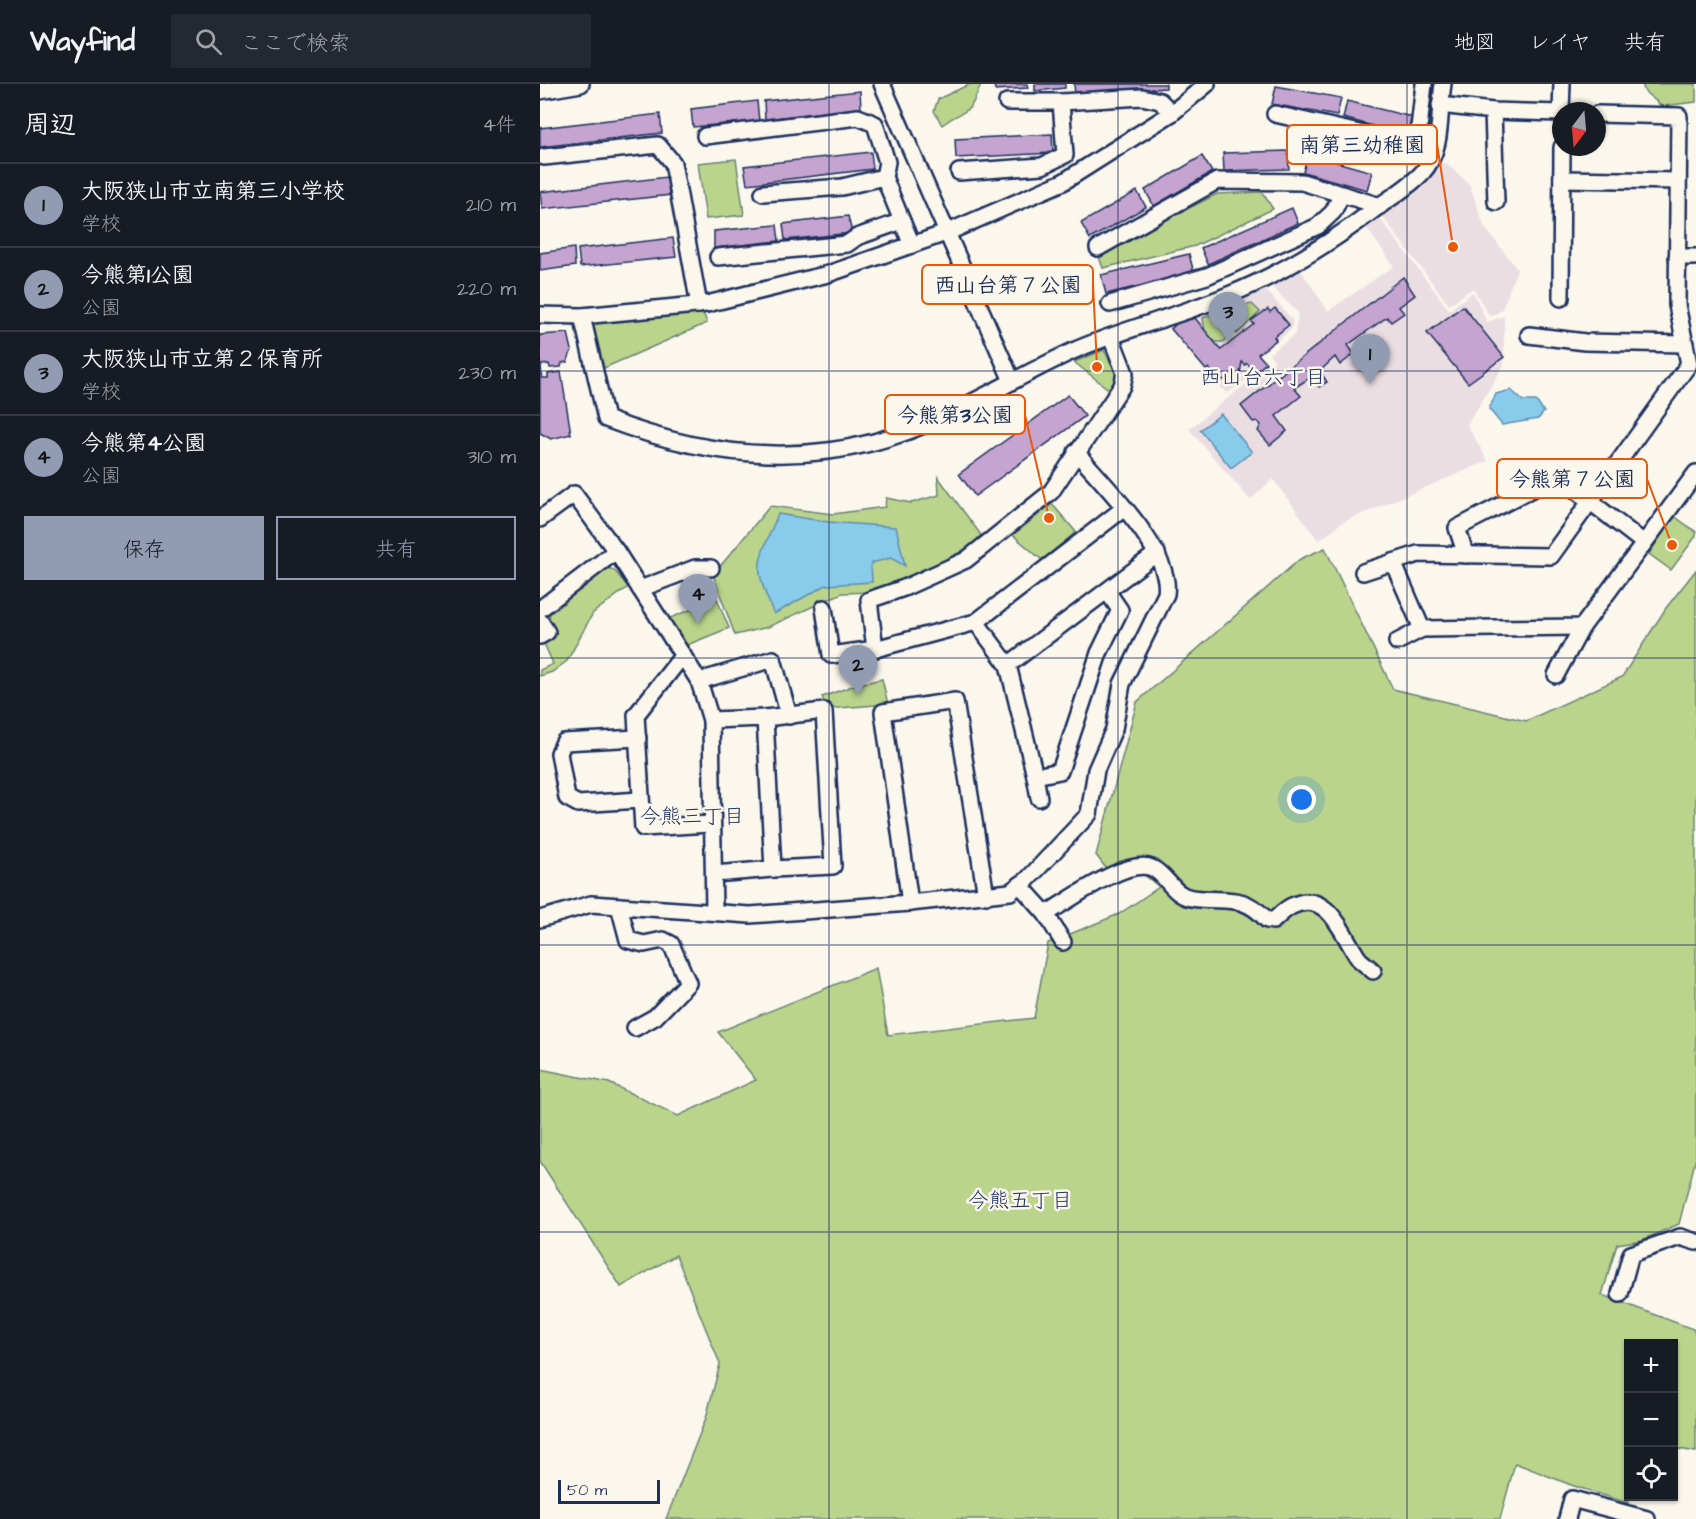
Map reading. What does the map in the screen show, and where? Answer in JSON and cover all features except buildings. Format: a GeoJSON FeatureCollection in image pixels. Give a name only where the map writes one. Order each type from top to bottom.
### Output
{"type":"FeatureCollection","features":[{"type":"Feature","properties":{"kind":"street"},"geometry":{"type":"LineString","coordinates":[[540,92],[581,84]]}},
{"type":"Feature","properties":{"kind":"street"},"geometry":{"type":"LineString","coordinates":[[882,84],[1012,381]]}},
{"type":"Feature","properties":{"kind":"street"},"geometry":{"type":"LineString","coordinates":[[540,315],[582,316],[699,305],[828,274],[912,245],[946,233],[1064,182],[1172,113],[1207,84]]}},
{"type":"Feature","properties":{"kind":"street"},"geometry":{"type":"LineString","coordinates":[[1417,146],[1424,84]]}},
{"type":"Feature","properties":{"kind":"street"},"geometry":{"type":"LineString","coordinates":[[582,316],[606,419],[690,446],[754,453],[826,451],[873,443],[943,419],[1012,381],[1111,337],[1227,296],[1286,268],[1380,206],[1422,173],[1435,151],[1439,138],[1443,84]]}},
{"type":"Feature","properties":{"kind":"street"},"geometry":{"type":"LineString","coordinates":[[1561,102],[1562,84]]}},
{"type":"Feature","properties":{"kind":"street"},"geometry":{"type":"LineString","coordinates":[[1007,102],[1060,102],[1153,97],[1172,113]]}},
{"type":"Feature","properties":{"kind":"street"},"geometry":{"type":"LineString","coordinates":[[959,172],[1041,166],[1065,155],[1060,102]]}},
{"type":"Feature","properties":{"kind":"street"},"geometry":{"type":"LineString","coordinates":[[1440,105],[1493,111],[1552,112]]}},
{"type":"Feature","properties":{"kind":"street"},"geometry":{"type":"LineString","coordinates":[[1493,111],[1496,202]]}},
{"type":"Feature","properties":{"kind":"street"},"geometry":{"type":"LineString","coordinates":[[1275,114],[1435,151]]}},
{"type":"Feature","properties":{"kind":"street"},"geometry":{"type":"LineString","coordinates":[[1363,572],[1419,554],[1551,556],[1692,363],[1685,344],[1677,305],[1679,116],[1606,114]]}},
{"type":"Feature","properties":{"kind":"street"},"geometry":{"type":"LineString","coordinates":[[705,136],[858,117],[875,124],[887,162],[884,177],[912,245]]}},
{"type":"Feature","properties":{"kind":"street"},"geometry":{"type":"LineString","coordinates":[[544,157],[658,145],[673,163],[699,305]]}},
{"type":"Feature","properties":{"kind":"street"},"geometry":{"type":"LineString","coordinates":[[1561,298],[1562,156]]}},
{"type":"Feature","properties":{"kind":"street"},"geometry":{"type":"LineString","coordinates":[[763,193],[842,187],[884,177]]}},
{"type":"Feature","properties":{"kind":"street"},"geometry":{"type":"LineString","coordinates":[[1562,179],[1678,181]]}},
{"type":"Feature","properties":{"kind":"street"},"geometry":{"type":"LineString","coordinates":[[1098,248],[1217,181],[1296,182],[1380,206]]}},
{"type":"Feature","properties":{"kind":"street"},"geometry":{"type":"LineString","coordinates":[[1110,304],[1207,276],[1318,226],[1334,212],[1342,194]]}},
{"type":"Feature","properties":{"kind":"street"},"geometry":{"type":"LineString","coordinates":[[718,257],[847,244],[857,237],[902,221]]}},
{"type":"Feature","properties":{"kind":"street"},"geometry":{"type":"LineString","coordinates":[[1677,257],[1696,257]]}},
{"type":"Feature","properties":{"kind":"street"},"geometry":{"type":"LineString","coordinates":[[1529,335],[1585,342],[1685,344]]}},
{"type":"Feature","properties":{"kind":"street"},"geometry":{"type":"LineString","coordinates":[[875,649],[870,600],[904,588],[966,560],[1051,492],[1122,386],[1125,373],[1111,337]]}},
{"type":"Feature","properties":{"kind":"street"},"geometry":{"type":"LineString","coordinates":[[540,919],[591,904],[750,915],[986,896],[1010,891],[1020,885],[1089,814],[1096,770],[1114,729],[1122,684],[1166,594],[1167,583],[1157,553],[1076,452]]}},
{"type":"Feature","properties":{"kind":"street"},"geometry":{"type":"LineString","coordinates":[[1556,675],[1582,627],[1696,474]]}},
{"type":"Feature","properties":{"kind":"street"},"geometry":{"type":"LineString","coordinates":[[1466,555],[1457,528],[1557,476],[1644,543]]}},
{"type":"Feature","properties":{"kind":"street"},"geometry":{"type":"LineString","coordinates":[[540,519],[574,494],[616,551],[699,681],[711,720],[710,824],[714,912]]}},
{"type":"Feature","properties":{"kind":"street"},"geometry":{"type":"LineString","coordinates":[[824,608],[831,655],[875,649],[976,622],[1123,509]]}},
{"type":"Feature","properties":{"kind":"street"},"geometry":{"type":"LineString","coordinates":[[540,609],[616,551]]}},
{"type":"Feature","properties":{"kind":"street"},"geometry":{"type":"LineString","coordinates":[[1008,665],[1157,553]]}},
{"type":"Feature","properties":{"kind":"street"},"geometry":{"type":"LineString","coordinates":[[1393,562],[1422,629]]}},
{"type":"Feature","properties":{"kind":"street"},"geometry":{"type":"LineString","coordinates":[[640,589],[694,568],[711,568]]}},
{"type":"Feature","properties":{"kind":"street"},"geometry":{"type":"LineString","coordinates":[[1035,776],[1060,771],[1099,653],[1120,610],[1107,591]]}},
{"type":"Feature","properties":{"kind":"street"},"geometry":{"type":"LineString","coordinates":[[540,621],[547,633],[540,636]]}},
{"type":"Feature","properties":{"kind":"street"},"geometry":{"type":"LineString","coordinates":[[976,622],[1008,665],[1039,798]]}},
{"type":"Feature","properties":{"kind":"street"},"geometry":{"type":"LineString","coordinates":[[1397,642],[1422,629],[1582,627]]}},
{"type":"Feature","properties":{"kind":"street"},"geometry":{"type":"LineString","coordinates":[[683,655],[636,715],[643,828],[710,824]]}},
{"type":"Feature","properties":{"kind":"street"},"geometry":{"type":"LineString","coordinates":[[699,681],[773,658],[789,716]]}},
{"type":"Feature","properties":{"kind":"street"},"geometry":{"type":"LineString","coordinates":[[909,903],[883,712],[955,701],[986,896]]}},
{"type":"Feature","properties":{"kind":"street"},"geometry":{"type":"LineString","coordinates":[[711,720],[765,718],[824,711],[833,866],[714,874]]}},
{"type":"Feature","properties":{"kind":"street"},"geometry":{"type":"LineString","coordinates":[[765,718],[773,869]]}},
{"type":"Feature","properties":{"kind":"street"},"geometry":{"type":"LineString","coordinates":[[638,738],[564,742],[559,753],[567,798],[578,804],[640,800]]}},
{"type":"Feature","properties":{"kind":"street"},"geometry":{"type":"LineString","coordinates":[[1046,914],[1119,871],[1142,866],[1154,869],[1173,889],[1188,898],[1224,898],[1245,903],[1255,908],[1267,920],[1273,921],[1292,906],[1307,902],[1325,908],[1336,920],[1360,960],[1373,971]]}},
{"type":"Feature","properties":{"kind":"street"},"geometry":{"type":"LineString","coordinates":[[1020,885],[1046,914],[1063,942]]}},
{"type":"Feature","properties":{"kind":"street"},"geometry":{"type":"LineString","coordinates":[[619,906],[628,940],[644,944],[663,940],[671,944],[688,983],[655,1017],[635,1028]]}},
{"type":"Feature","properties":{"kind":"street"},"geometry":{"type":"LineString","coordinates":[[1620,1294],[1631,1254],[1680,1237],[1696,1242]]}},
{"type":"Feature","properties":{"kind":"street"},"geometry":{"type":"LineString","coordinates":[[1567,1519],[1572,1499],[1647,1519]]}},
{"type":"Feature","properties":{"kind":"shaded area"},"geometry":{"type":"Polygon","coordinates":[[[1439,163],[1446,163],[1470,185],[1484,226],[1517,269],[1502,310],[1490,317],[1473,288],[1449,305],[1382,216],[1428,183],[1439,163]]]}},
{"type":"Feature","properties":{"kind":"shaded area"},"geometry":{"type":"Polygon","coordinates":[[[1378,216],[1449,310],[1473,292],[1487,322],[1504,316],[1504,365],[1467,425],[1488,461],[1341,523],[1319,541],[1273,479],[1250,500],[1189,429],[1275,361],[1269,354],[1295,334],[1298,313],[1269,284],[1296,263],[1328,311],[1394,266],[1361,220],[1378,216]]]}},
{"type":"Feature","properties":{"kind":"shaded area"},"geometry":{"type":"Polygon","coordinates":[[[1263,287],[1292,319],[1292,329],[1259,355],[1267,364],[1227,394],[1167,326],[1263,287]]]}},
{"type":"Feature","properties":{"kind":"green space"},"geometry":{"type":"Polygon","coordinates":[[[970,84],[981,84],[973,103],[966,111],[942,125],[934,111],[938,99],[970,84]]]}},
{"type":"Feature","properties":{"kind":"green space"},"geometry":{"type":"Polygon","coordinates":[[[1642,84],[1696,84],[1696,102],[1662,106],[1645,92],[1642,84]]]}},
{"type":"Feature","properties":{"kind":"green space"},"geometry":{"type":"Polygon","coordinates":[[[736,159],[744,215],[706,219],[698,163],[736,159]]]}},
{"type":"Feature","properties":{"kind":"green space"},"geometry":{"type":"Polygon","coordinates":[[[1262,192],[1273,209],[1195,246],[1103,268],[1098,254],[1217,194],[1262,192]]]}},
{"type":"Feature","properties":{"kind":"green space"},"geometry":{"type":"Polygon","coordinates":[[[1252,304],[1260,312],[1237,334],[1235,332],[1223,342],[1215,342],[1205,331],[1203,318],[1224,309],[1252,304]]]}},
{"type":"Feature","properties":{"kind":"green space"},"geometry":{"type":"Polygon","coordinates":[[[703,312],[707,323],[604,368],[592,320],[703,312]]]}},
{"type":"Feature","properties":{"kind":"green space"},"geometry":{"type":"Polygon","coordinates":[[[1104,350],[1116,373],[1115,385],[1107,388],[1074,362],[1104,350]]]}},
{"type":"Feature","properties":{"kind":"green space"},"geometry":{"type":"Polygon","coordinates":[[[938,477],[981,535],[973,545],[935,566],[873,592],[842,593],[768,627],[735,635],[713,575],[770,506],[833,514],[885,507],[886,498],[911,503],[939,495],[938,477]]]}},
{"type":"Feature","properties":{"kind":"green space"},"geometry":{"type":"Polygon","coordinates":[[[1052,504],[1076,532],[1042,560],[1013,535],[1052,504]]]}},
{"type":"Feature","properties":{"kind":"green space"},"geometry":{"type":"Polygon","coordinates":[[[1674,516],[1696,532],[1696,536],[1671,570],[1649,554],[1674,516]]]}},
{"type":"Feature","properties":{"kind":"green space"},"geometry":{"type":"Polygon","coordinates":[[[1325,548],[1393,689],[1526,721],[1622,677],[1666,608],[1696,570],[1696,1158],[1679,1224],[1642,1240],[1617,1244],[1602,1295],[1693,1329],[1696,1336],[1696,1452],[1678,1449],[1678,1339],[1624,1339],[1624,1501],[1628,1503],[1571,1485],[1515,1463],[1500,1519],[666,1519],[706,1418],[720,1364],[676,1255],[621,1287],[540,1161],[540,1069],[609,1083],[678,1116],[756,1080],[718,1032],[876,968],[888,1035],[1034,1018],[1048,943],[1119,914],[1159,887],[1142,873],[1111,875],[1096,855],[1137,702],[1300,559],[1325,548]]]}},
{"type":"Feature","properties":{"kind":"green space"},"geometry":{"type":"Polygon","coordinates":[[[607,568],[614,570],[628,587],[593,613],[567,661],[552,672],[540,676],[540,670],[553,664],[543,641],[552,606],[607,568]]]}},
{"type":"Feature","properties":{"kind":"green space"},"geometry":{"type":"Polygon","coordinates":[[[717,599],[729,628],[682,647],[665,620],[717,599]]]}},
{"type":"Feature","properties":{"kind":"green space"},"geometry":{"type":"Polygon","coordinates":[[[882,679],[888,704],[827,709],[822,697],[855,685],[882,679]]]}},
{"type":"Feature","properties":{"kind":"water"},"geometry":{"type":"Polygon","coordinates":[[[1511,390],[1523,401],[1536,401],[1544,412],[1538,419],[1502,425],[1489,409],[1496,394],[1511,390]]]}},
{"type":"Feature","properties":{"kind":"water"},"geometry":{"type":"Polygon","coordinates":[[[1221,414],[1252,452],[1231,468],[1200,430],[1221,414]]]}},
{"type":"Feature","properties":{"kind":"water"},"geometry":{"type":"Polygon","coordinates":[[[778,514],[828,522],[896,527],[905,566],[891,558],[871,563],[872,582],[826,585],[774,614],[762,584],[760,564],[778,514]]]}},
{"type":"Feature","properties":{"kind":"place","name":"南第三幼稚園"},"geometry":{"type":"Point","coordinates":[1453,247]}},
{"type":"Feature","properties":{"kind":"place","name":"大阪狭山市立第２保育所"},"geometry":{"type":"Point","coordinates":[1228,342]}},
{"type":"Feature","properties":{"kind":"place","name":"西山台第７公園"},"geometry":{"type":"Point","coordinates":[1097,367]}},
{"type":"Feature","properties":{"kind":"place","name":"大阪狭山市立南第三小学校"},"geometry":{"type":"Point","coordinates":[1370,384]}},
{"type":"Feature","properties":{"kind":"place","name":"今熊第3公園"},"geometry":{"type":"Point","coordinates":[1049,518]}},
{"type":"Feature","properties":{"kind":"place","name":"今熊第７公園"},"geometry":{"type":"Point","coordinates":[1672,545]}},
{"type":"Feature","properties":{"kind":"place","name":"今熊第4公園"},"geometry":{"type":"Point","coordinates":[698,624]}},
{"type":"Feature","properties":{"kind":"place","name":"今熊第1公園"},"geometry":{"type":"Point","coordinates":[858,695]}},
{"type":"Feature","properties":{"kind":"district","name":"西山台六丁目"},"geometry":{"type":"Point","coordinates":[1263,377]}},
{"type":"Feature","properties":{"kind":"district","name":"今熊三丁目"},"geometry":{"type":"Point","coordinates":[692,816]}},
{"type":"Feature","properties":{"kind":"district","name":"今熊五丁目"},"geometry":{"type":"Point","coordinates":[1020,1200]}}]}
